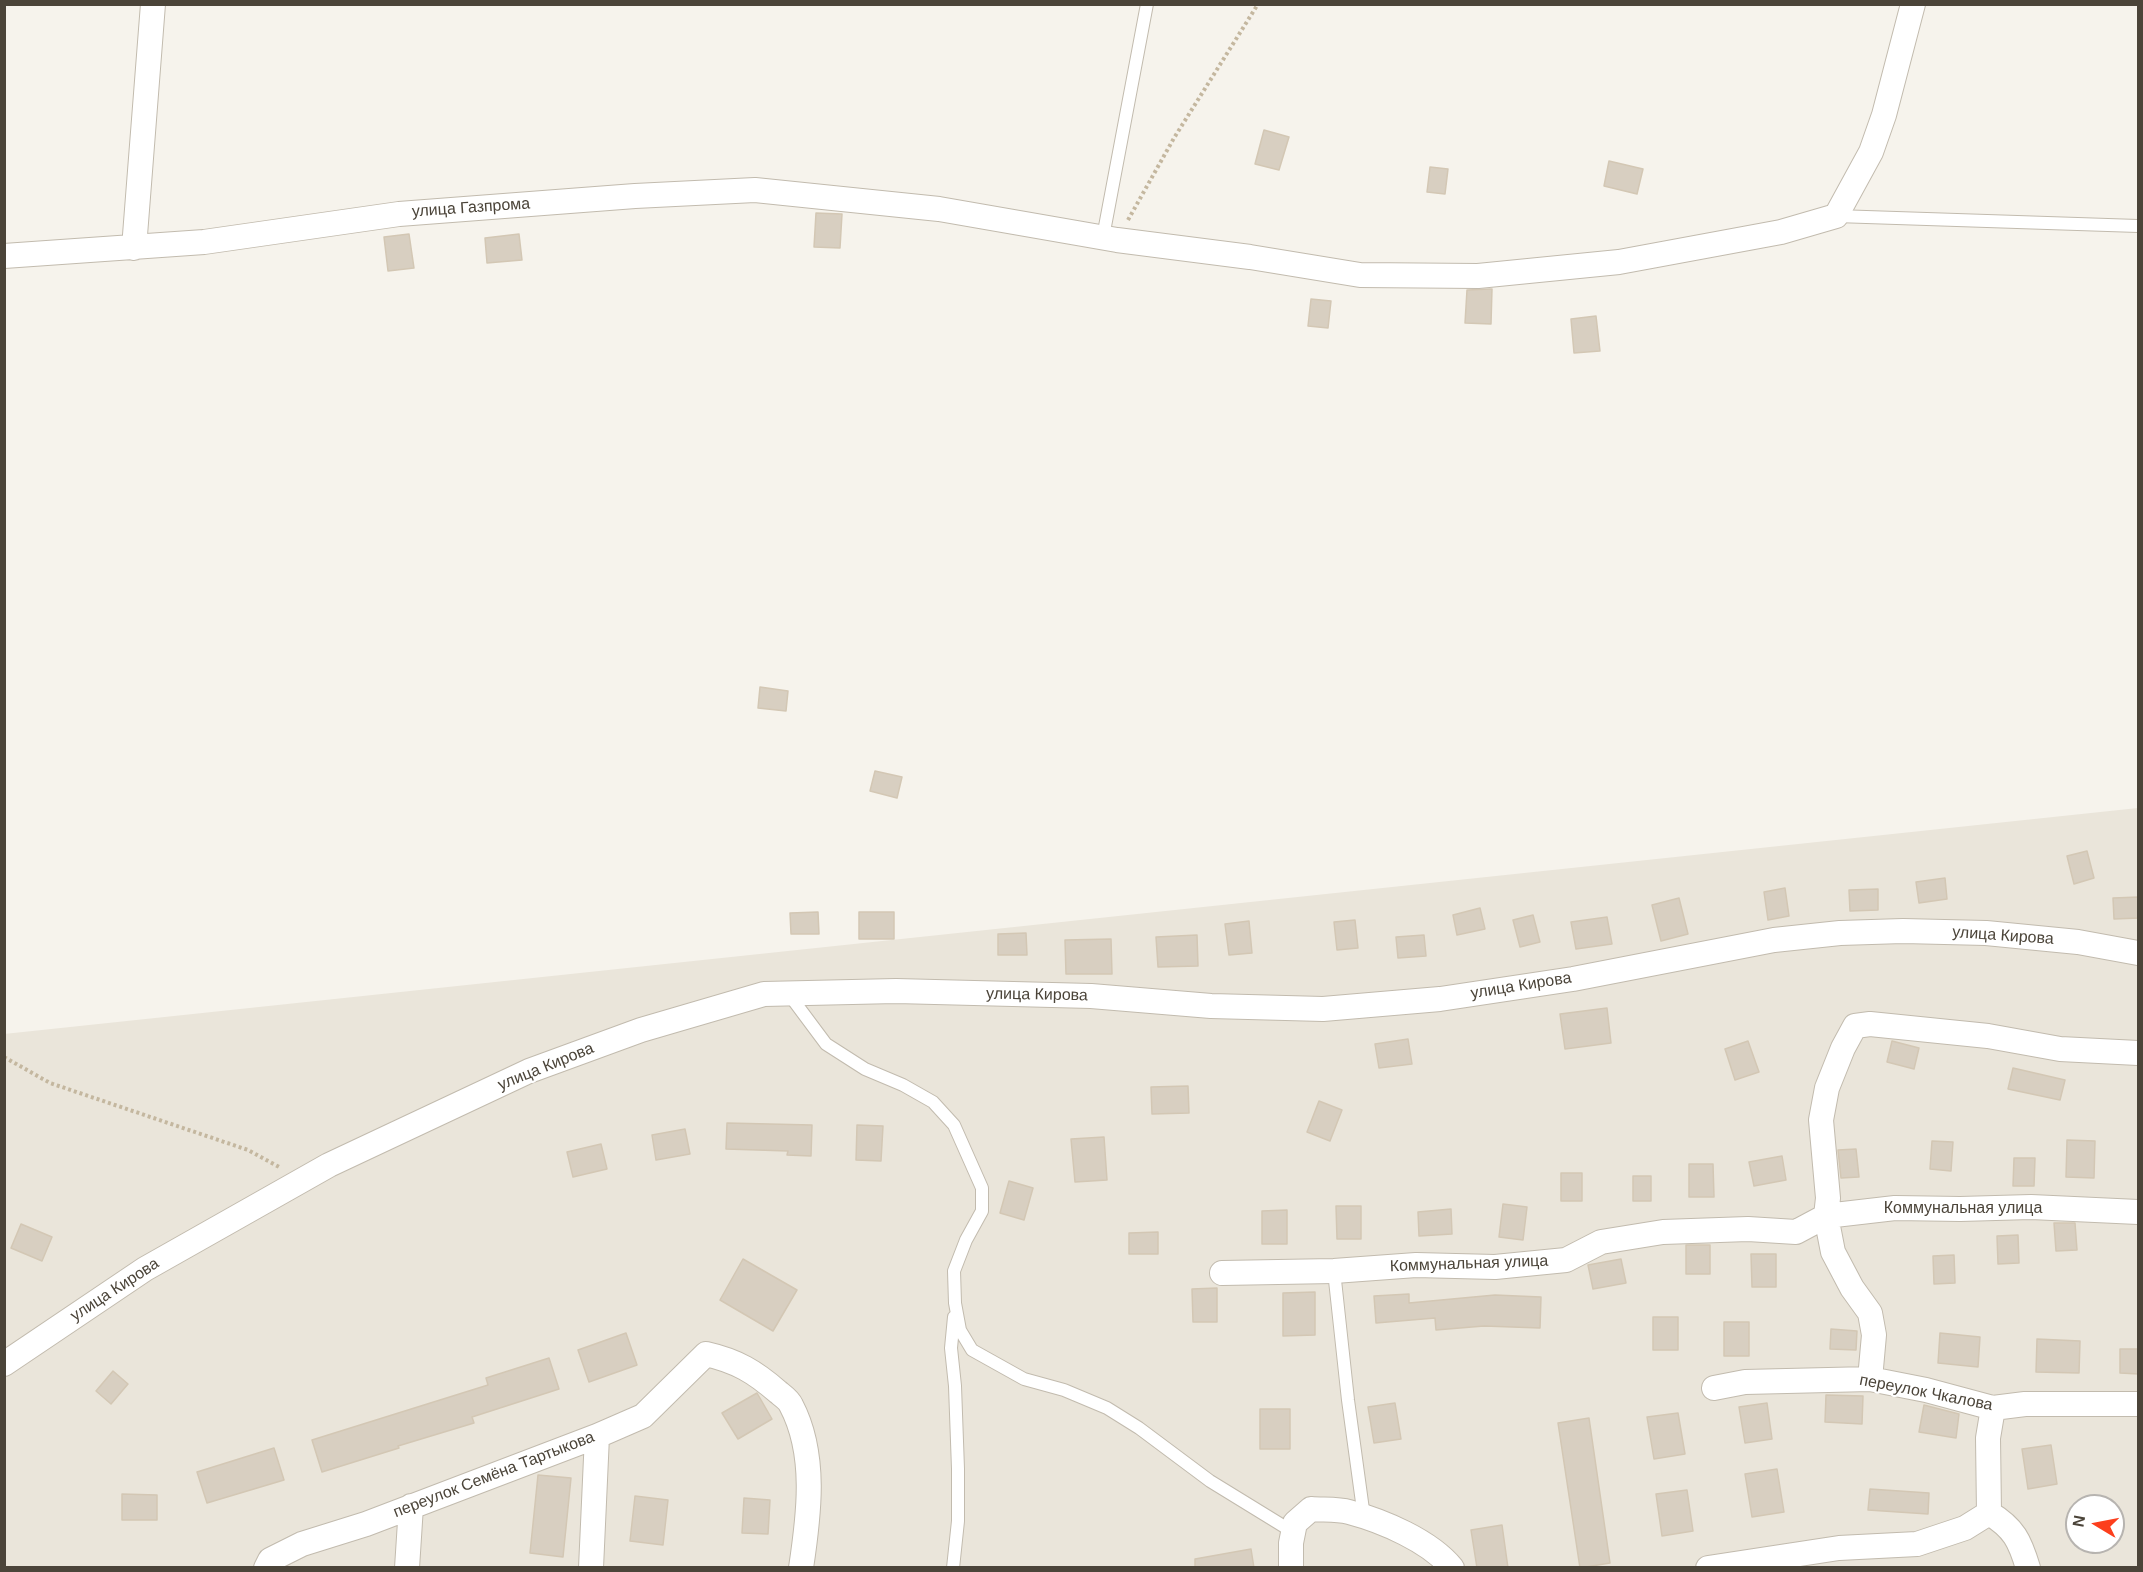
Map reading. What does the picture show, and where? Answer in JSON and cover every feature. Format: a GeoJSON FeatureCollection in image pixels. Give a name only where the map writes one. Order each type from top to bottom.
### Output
{"type":"FeatureCollection","features":[{"type":"Feature","properties":{"kind":"street"},"geometry":{"type":"LineString","coordinates":[[134,248],[153,4]]}},
{"type":"Feature","properties":{"kind":"street"},"geometry":{"type":"LineString","coordinates":[[1836,216],[1874,143],[1884,115],[1913,4]]}},
{"type":"Feature","properties":{"kind":"street","name":"улица Газпрома"},"geometry":{"type":"LineString","coordinates":[[4,256],[204,242],[399,214],[754,190],[939,209],[1110,239],[1250,257],[1360,275],[1478,276],[1619,262],[1781,232],[1836,216]]}},
{"type":"Feature","properties":{"kind":"street","name":"улица Кирова"},"geometry":{"type":"LineString","coordinates":[[8,1364],[145,1269],[329,1165],[529,1071],[641,1030],[764,994],[896,992],[1091,996],[1211,1006],[1323,1009],[1440,999],[1573,979],[1774,940],[1840,933],[1903,931],[1986,933],[2078,942],[2139,952]]}},
{"type":"Feature","properties":{"kind":"street"},"geometry":{"type":"LineString","coordinates":[[1870,1379],[1874,1335],[1870,1313],[1852,1288],[1833,1252],[1826,1216],[1828,1198],[1821,1120],[1827,1088],[1855,1026],[1870,1024],[1988,1036],[2060,1048],[2139,1053]]}},
{"type":"Feature","properties":{"kind":"street","name":"Коммунальная улица"},"geometry":{"type":"LineString","coordinates":[[1222,1273],[1334,1271],[1416,1265],[1495,1267],[1566,1260],[1601,1242],[1663,1232],[1748,1229],[1796,1232],[1826,1216],[1894,1208],[2031,1207],[2139,1212]]}},
{"type":"Feature","properties":{"kind":"street","name":"переулок Семёна Тартыкова"},"geometry":{"type":"LineString","coordinates":[[266,1568],[270,1560],[302,1544],[366,1524],[597,1436],[643,1416],[706,1354],[722,1358],[757,1374],[791,1403],[805,1445],[809,1512],[801,1568]]}},
{"type":"Feature","properties":{"kind":"street","name":"переулок Чкалова"},"geometry":{"type":"LineString","coordinates":[[1714,1388],[1745,1382],[1870,1379],[1926,1390],[1993,1408],[2025,1404],[2139,1404]]}},
{"type":"Feature","properties":{"kind":"street"},"geometry":{"type":"LineString","coordinates":[[1989,1513],[1988,1438],[1993,1408]]}},
{"type":"Feature","properties":{"kind":"street"},"geometry":{"type":"LineString","coordinates":[[591,1568],[597,1436]]}},
{"type":"Feature","properties":{"kind":"street"},"geometry":{"type":"LineString","coordinates":[[407,1568],[411,1506]]}},
{"type":"Feature","properties":{"kind":"street"},"geometry":{"type":"LineString","coordinates":[[1291,1568],[1291,1543],[1295,1523],[1311,1509],[1347,1511],[1400,1530],[1444,1558],[1452,1568]]}},
{"type":"Feature","properties":{"kind":"street"},"geometry":{"type":"LineString","coordinates":[[1708,1568],[1839,1548],[1917,1544],[1965,1528],[1989,1513]]}},
{"type":"Feature","properties":{"kind":"street"},"geometry":{"type":"LineString","coordinates":[[1989,1513],[2005,1522],[2020,1543],[2028,1568]]}},
{"type":"Feature","properties":{"kind":"lane"},"geometry":{"type":"LineString","coordinates":[[1110,239],[1147,4]]}},
{"type":"Feature","properties":{"kind":"lane"},"geometry":{"type":"LineString","coordinates":[[1836,216],[2139,226]]}},
{"type":"Feature","properties":{"kind":"lane"},"geometry":{"type":"LineString","coordinates":[[788,993],[826,1044],[865,1069],[903,1085],[933,1102],[954,1125],[982,1188],[981,1211],[954,1271],[955,1303],[951,1348],[955,1386],[958,1521],[953,1568]]}},
{"type":"Feature","properties":{"kind":"lane"},"geometry":{"type":"LineString","coordinates":[[1334,1271],[1348,1401],[1364,1517]]}},
{"type":"Feature","properties":{"kind":"lane"},"geometry":{"type":"LineString","coordinates":[[955,1303],[960,1330],[972,1350],[1024,1379],[1064,1390],[1107,1408],[1139,1428],[1210,1482],[1293,1532]]}},
{"type":"Feature","properties":{"kind":"path"},"geometry":{"type":"LineString","coordinates":[[1110,239],[1258,4]]}},
{"type":"Feature","properties":{"kind":"path"},"geometry":{"type":"LineString","coordinates":[[4,1057],[50,1083],[248,1150],[302,1180]]}},
{"type":"Feature","properties":{"kind":"shaded area"},"geometry":{"type":"Polygon","coordinates":[[[2138,808],[2138,1567],[5,1567],[4,1034],[2138,808]]]}},
{"type":"Feature","properties":{"kind":"building"},"geometry":{"type":"Polygon","coordinates":[[[1264,130],[1289,137],[1279,170],[1255,164],[1264,130]]]}},
{"type":"Feature","properties":{"kind":"building"},"geometry":{"type":"Polygon","coordinates":[[[1609,161],[1643,169],[1637,194],[1604,186],[1609,161]]]}},
{"type":"Feature","properties":{"kind":"building"},"geometry":{"type":"Polygon","coordinates":[[[1430,167],[1448,169],[1445,194],[1427,192],[1430,167]]]}},
{"type":"Feature","properties":{"kind":"building"},"geometry":{"type":"Polygon","coordinates":[[[816,213],[842,214],[840,248],[814,247],[816,213]]]}},
{"type":"Feature","properties":{"kind":"building"},"geometry":{"type":"Polygon","coordinates":[[[409,234],[414,268],[388,271],[384,237],[409,234]]]}},
{"type":"Feature","properties":{"kind":"building"},"geometry":{"type":"Polygon","coordinates":[[[519,234],[522,260],[487,263],[485,238],[519,234]]]}},
{"type":"Feature","properties":{"kind":"building"},"geometry":{"type":"Polygon","coordinates":[[[1492,289],[1491,324],[1465,323],[1467,290],[1492,289]]]}},
{"type":"Feature","properties":{"kind":"building"},"geometry":{"type":"Polygon","coordinates":[[[1311,299],[1331,301],[1328,328],[1308,326],[1311,299]]]}},
{"type":"Feature","properties":{"kind":"building"},"geometry":{"type":"Polygon","coordinates":[[[1596,316],[1600,351],[1574,353],[1571,319],[1596,316]]]}},
{"type":"Feature","properties":{"kind":"building"},"geometry":{"type":"Polygon","coordinates":[[[760,687],[788,691],[786,711],[758,708],[760,687]]]}},
{"type":"Feature","properties":{"kind":"building"},"geometry":{"type":"Polygon","coordinates":[[[875,771],[902,777],[897,798],[870,791],[875,771]]]}},
{"type":"Feature","properties":{"kind":"building"},"geometry":{"type":"Polygon","coordinates":[[[2087,851],[2094,878],[2074,884],[2067,856],[2087,851]]]}},
{"type":"Feature","properties":{"kind":"building"},"geometry":{"type":"Polygon","coordinates":[[[1945,878],[1947,899],[1919,903],[1916,882],[1945,878]]]}},
{"type":"Feature","properties":{"kind":"building"},"geometry":{"type":"Polygon","coordinates":[[[1785,888],[1789,916],[1768,920],[1764,892],[1785,888]]]}},
{"type":"Feature","properties":{"kind":"building"},"geometry":{"type":"Polygon","coordinates":[[[1878,889],[1878,910],[1850,911],[1849,890],[1878,889]]]}},
{"type":"Feature","properties":{"kind":"building"},"geometry":{"type":"Polygon","coordinates":[[[2139,897],[2139,918],[2114,919],[2113,898],[2139,897]]]}},
{"type":"Feature","properties":{"kind":"building"},"geometry":{"type":"Polygon","coordinates":[[[1679,898],[1688,934],[1661,941],[1652,905],[1679,898]]]}},
{"type":"Feature","properties":{"kind":"building"},"geometry":{"type":"Polygon","coordinates":[[[1480,908],[1485,929],[1457,935],[1453,915],[1480,908]]]}},
{"type":"Feature","properties":{"kind":"building"},"geometry":{"type":"Polygon","coordinates":[[[818,912],[819,934],[791,934],[790,913],[818,912]]]}},
{"type":"Feature","properties":{"kind":"building"},"geometry":{"type":"Polygon","coordinates":[[[859,912],[894,912],[894,939],[859,939],[859,912]]]}},
{"type":"Feature","properties":{"kind":"building"},"geometry":{"type":"Polygon","coordinates":[[[1533,915],[1540,942],[1520,947],[1513,920],[1533,915]]]}},
{"type":"Feature","properties":{"kind":"building"},"geometry":{"type":"Polygon","coordinates":[[[1607,917],[1612,944],[1576,949],[1571,922],[1607,917]]]}},
{"type":"Feature","properties":{"kind":"building"},"geometry":{"type":"Polygon","coordinates":[[[1355,920],[1358,948],[1337,950],[1334,922],[1355,920]]]}},
{"type":"Feature","properties":{"kind":"building"},"geometry":{"type":"Polygon","coordinates":[[[1249,921],[1252,953],[1229,955],[1225,924],[1249,921]]]}},
{"type":"Feature","properties":{"kind":"building"},"geometry":{"type":"Polygon","coordinates":[[[1026,933],[1027,955],[998,955],[998,934],[1026,933]]]}},
{"type":"Feature","properties":{"kind":"building"},"geometry":{"type":"Polygon","coordinates":[[[1197,935],[1198,966],[1158,967],[1156,937],[1197,935]]]}},
{"type":"Feature","properties":{"kind":"building"},"geometry":{"type":"Polygon","coordinates":[[[1424,935],[1426,956],[1398,958],[1396,937],[1424,935]]]}},
{"type":"Feature","properties":{"kind":"building"},"geometry":{"type":"Polygon","coordinates":[[[1111,939],[1112,974],[1066,974],[1065,940],[1111,939]]]}},
{"type":"Feature","properties":{"kind":"building"},"geometry":{"type":"Polygon","coordinates":[[[1607,1008],[1611,1043],[1565,1049],[1560,1014],[1607,1008]]]}},
{"type":"Feature","properties":{"kind":"building"},"geometry":{"type":"Polygon","coordinates":[[[1408,1039],[1412,1064],[1379,1068],[1375,1044],[1408,1039]]]}},
{"type":"Feature","properties":{"kind":"building"},"geometry":{"type":"Polygon","coordinates":[[[1748,1041],[1759,1072],[1735,1080],[1725,1049],[1748,1041]]]}},
{"type":"Feature","properties":{"kind":"building"},"geometry":{"type":"Polygon","coordinates":[[[1892,1041],[1919,1048],[1914,1069],[1887,1062],[1892,1041]]]}},
{"type":"Feature","properties":{"kind":"building"},"geometry":{"type":"Polygon","coordinates":[[[2013,1068],[2065,1080],[2060,1100],[2008,1089],[2013,1068]]]}},
{"type":"Feature","properties":{"kind":"building"},"geometry":{"type":"Polygon","coordinates":[[[1188,1086],[1189,1113],[1152,1114],[1151,1087],[1188,1086]]]}},
{"type":"Feature","properties":{"kind":"building"},"geometry":{"type":"Polygon","coordinates":[[[1319,1101],[1342,1110],[1330,1141],[1307,1132],[1319,1101]]]}},
{"type":"Feature","properties":{"kind":"building"},"geometry":{"type":"Polygon","coordinates":[[[727,1123],[812,1125],[811,1156],[787,1155],[788,1151],[726,1149],[727,1123]]]}},
{"type":"Feature","properties":{"kind":"building"},"geometry":{"type":"Polygon","coordinates":[[[857,1125],[883,1126],[881,1161],[856,1160],[857,1125]]]}},
{"type":"Feature","properties":{"kind":"building"},"geometry":{"type":"Polygon","coordinates":[[[685,1129],[690,1154],[656,1160],[652,1135],[685,1129]]]}},
{"type":"Feature","properties":{"kind":"building"},"geometry":{"type":"Polygon","coordinates":[[[1104,1137],[1107,1180],[1075,1182],[1071,1139],[1104,1137]]]}},
{"type":"Feature","properties":{"kind":"building"},"geometry":{"type":"Polygon","coordinates":[[[2067,1140],[2095,1141],[2094,1178],[2066,1177],[2067,1140]]]}},
{"type":"Feature","properties":{"kind":"building"},"geometry":{"type":"Polygon","coordinates":[[[1932,1141],[1953,1142],[1951,1171],[1930,1169],[1932,1141]]]}},
{"type":"Feature","properties":{"kind":"building"},"geometry":{"type":"Polygon","coordinates":[[[601,1144],[607,1169],[573,1177],[567,1152],[601,1144]]]}},
{"type":"Feature","properties":{"kind":"building"},"geometry":{"type":"Polygon","coordinates":[[[1856,1149],[1859,1177],[1841,1178],[1838,1150],[1856,1149]]]}},
{"type":"Feature","properties":{"kind":"building"},"geometry":{"type":"Polygon","coordinates":[[[1782,1156],[1786,1180],[1754,1186],[1749,1162],[1782,1156]]]}},
{"type":"Feature","properties":{"kind":"building"},"geometry":{"type":"Polygon","coordinates":[[[2014,1158],[2035,1158],[2034,1186],[2013,1186],[2014,1158]]]}},
{"type":"Feature","properties":{"kind":"building"},"geometry":{"type":"Polygon","coordinates":[[[1689,1164],[1713,1164],[1714,1197],[1689,1197],[1689,1164]]]}},
{"type":"Feature","properties":{"kind":"building"},"geometry":{"type":"Polygon","coordinates":[[[1561,1173],[1582,1173],[1582,1201],[1561,1201],[1561,1173]]]}},
{"type":"Feature","properties":{"kind":"building"},"geometry":{"type":"Polygon","coordinates":[[[1633,1176],[1651,1176],[1651,1201],[1633,1201],[1633,1176]]]}},
{"type":"Feature","properties":{"kind":"building"},"geometry":{"type":"Polygon","coordinates":[[[1009,1181],[1033,1188],[1024,1220],[1000,1213],[1009,1181]]]}},
{"type":"Feature","properties":{"kind":"building"},"geometry":{"type":"Polygon","coordinates":[[[1503,1204],[1527,1207],[1523,1240],[1499,1237],[1503,1204]]]}},
{"type":"Feature","properties":{"kind":"building"},"geometry":{"type":"Polygon","coordinates":[[[1336,1206],[1361,1206],[1361,1239],[1337,1239],[1336,1206]]]}},
{"type":"Feature","properties":{"kind":"building"},"geometry":{"type":"Polygon","coordinates":[[[1451,1209],[1452,1234],[1419,1236],[1418,1212],[1451,1209]]]}},
{"type":"Feature","properties":{"kind":"building"},"geometry":{"type":"Polygon","coordinates":[[[1287,1210],[1287,1244],[1262,1244],[1262,1211],[1287,1210]]]}},
{"type":"Feature","properties":{"kind":"building"},"geometry":{"type":"Polygon","coordinates":[[[2054,1223],[2075,1223],[2077,1250],[2056,1251],[2054,1223]]]}},
{"type":"Feature","properties":{"kind":"building"},"geometry":{"type":"Polygon","coordinates":[[[21,1224],[52,1237],[42,1261],[11,1248],[21,1224]]]}},
{"type":"Feature","properties":{"kind":"building"},"geometry":{"type":"Polygon","coordinates":[[[1158,1232],[1158,1254],[1129,1254],[1129,1233],[1158,1232]]]}},
{"type":"Feature","properties":{"kind":"building"},"geometry":{"type":"Polygon","coordinates":[[[2018,1235],[2019,1263],[1998,1264],[1997,1236],[2018,1235]]]}},
{"type":"Feature","properties":{"kind":"building"},"geometry":{"type":"Polygon","coordinates":[[[1686,1245],[1710,1245],[1710,1274],[1686,1274],[1686,1245]]]}},
{"type":"Feature","properties":{"kind":"building"},"geometry":{"type":"Polygon","coordinates":[[[1751,1254],[1776,1254],[1776,1287],[1752,1287],[1751,1254]]]}},
{"type":"Feature","properties":{"kind":"building"},"geometry":{"type":"Polygon","coordinates":[[[1954,1255],[1955,1283],[1934,1284],[1933,1256],[1954,1255]]]}},
{"type":"Feature","properties":{"kind":"building"},"geometry":{"type":"Polygon","coordinates":[[[743,1259],[797,1290],[773,1331],[720,1300],[743,1259]]]}},
{"type":"Feature","properties":{"kind":"building"},"geometry":{"type":"Polygon","coordinates":[[[1621,1259],[1626,1283],[1593,1289],[1588,1265],[1621,1259]]]}},
{"type":"Feature","properties":{"kind":"building"},"geometry":{"type":"Polygon","coordinates":[[[1217,1288],[1217,1322],[1193,1322],[1192,1289],[1217,1288]]]}},
{"type":"Feature","properties":{"kind":"building"},"geometry":{"type":"Polygon","coordinates":[[[1315,1292],[1315,1335],[1283,1336],[1283,1293],[1315,1292]]]}},
{"type":"Feature","properties":{"kind":"building"},"geometry":{"type":"Polygon","coordinates":[[[1409,1294],[1409,1303],[1495,1295],[1541,1297],[1540,1328],[1484,1326],[1436,1330],[1435,1318],[1376,1323],[1374,1296],[1409,1294]]]}},
{"type":"Feature","properties":{"kind":"building"},"geometry":{"type":"Polygon","coordinates":[[[1653,1317],[1678,1317],[1678,1350],[1653,1350],[1653,1317]]]}},
{"type":"Feature","properties":{"kind":"building"},"geometry":{"type":"Polygon","coordinates":[[[1724,1322],[1749,1322],[1749,1356],[1724,1356],[1724,1322]]]}},
{"type":"Feature","properties":{"kind":"building"},"geometry":{"type":"Polygon","coordinates":[[[1831,1329],[1857,1331],[1856,1350],[1830,1349],[1831,1329]]]}},
{"type":"Feature","properties":{"kind":"building"},"geometry":{"type":"Polygon","coordinates":[[[626,1333],[637,1365],[589,1382],[578,1350],[626,1333]]]}},
{"type":"Feature","properties":{"kind":"building"},"geometry":{"type":"Polygon","coordinates":[[[1940,1333],[1980,1337],[1978,1367],[1938,1363],[1940,1333]]]}},
{"type":"Feature","properties":{"kind":"building"},"geometry":{"type":"Polygon","coordinates":[[[2037,1339],[2080,1341],[2079,1373],[2036,1372],[2037,1339]]]}},
{"type":"Feature","properties":{"kind":"building"},"geometry":{"type":"Polygon","coordinates":[[[2120,1349],[2139,1349],[2139,1374],[2120,1373],[2120,1349]]]}},
{"type":"Feature","properties":{"kind":"building"},"geometry":{"type":"Polygon","coordinates":[[[549,1358],[559,1389],[472,1417],[474,1423],[322,1472],[312,1440],[488,1385],[486,1378],[549,1358]]]}},
{"type":"Feature","properties":{"kind":"building"},"geometry":{"type":"Polygon","coordinates":[[[113,1371],[128,1384],[111,1404],[96,1391],[113,1371]]]}},
{"type":"Feature","properties":{"kind":"building"},"geometry":{"type":"Polygon","coordinates":[[[757,1393],[772,1419],[738,1439],[722,1413],[757,1393]]]}},
{"type":"Feature","properties":{"kind":"building"},"geometry":{"type":"Polygon","coordinates":[[[1826,1395],[1863,1396],[1862,1424],[1825,1422],[1826,1395]]]}},
{"type":"Feature","properties":{"kind":"building"},"geometry":{"type":"Polygon","coordinates":[[[1395,1403],[1401,1439],[1374,1443],[1368,1407],[1395,1403]]]}},
{"type":"Feature","properties":{"kind":"building"},"geometry":{"type":"Polygon","coordinates":[[[1767,1403],[1772,1439],[1745,1443],[1739,1407],[1767,1403]]]}},
{"type":"Feature","properties":{"kind":"building"},"geometry":{"type":"Polygon","coordinates":[[[1924,1405],[1959,1414],[1956,1438],[1919,1432],[1924,1405]]]}},
{"type":"Feature","properties":{"kind":"building"},"geometry":{"type":"Polygon","coordinates":[[[1260,1409],[1290,1409],[1290,1449],[1260,1449],[1260,1409]]]}},
{"type":"Feature","properties":{"kind":"building"},"geometry":{"type":"Polygon","coordinates":[[[1678,1413],[1685,1454],[1654,1459],[1647,1417],[1678,1413]]]}},
{"type":"Feature","properties":{"kind":"building"},"geometry":{"type":"Polygon","coordinates":[[[1589,1418],[1610,1563],[1580,1568],[1558,1423],[1589,1418]]]}},
{"type":"Feature","properties":{"kind":"building"},"geometry":{"type":"Polygon","coordinates":[[[2051,1445],[2057,1484],[2028,1489],[2022,1449],[2051,1445]]]}},
{"type":"Feature","properties":{"kind":"building"},"geometry":{"type":"Polygon","coordinates":[[[274,1448],[284,1480],[207,1503],[197,1472],[274,1448]]]}},
{"type":"Feature","properties":{"kind":"building"},"geometry":{"type":"Polygon","coordinates":[[[1777,1469],[1784,1512],[1752,1517],[1745,1474],[1777,1469]]]}},
{"type":"Feature","properties":{"kind":"building"},"geometry":{"type":"Polygon","coordinates":[[[538,1475],[571,1478],[563,1557],[530,1553],[538,1475]]]}},
{"type":"Feature","properties":{"kind":"building"},"geometry":{"type":"Polygon","coordinates":[[[1870,1489],[1929,1493],[1928,1514],[1868,1510],[1870,1489]]]}},
{"type":"Feature","properties":{"kind":"building"},"geometry":{"type":"Polygon","coordinates":[[[1687,1490],[1693,1531],[1662,1536],[1656,1494],[1687,1490]]]}},
{"type":"Feature","properties":{"kind":"building"},"geometry":{"type":"Polygon","coordinates":[[[122,1494],[157,1495],[157,1520],[122,1520],[122,1494]]]}},
{"type":"Feature","properties":{"kind":"building"},"geometry":{"type":"Polygon","coordinates":[[[635,1496],[668,1500],[663,1545],[630,1541],[635,1496]]]}},
{"type":"Feature","properties":{"kind":"building"},"geometry":{"type":"Polygon","coordinates":[[[744,1498],[770,1500],[768,1534],[742,1533],[744,1498]]]}},
{"type":"Feature","properties":{"kind":"building"},"geometry":{"type":"Polygon","coordinates":[[[1502,1525],[1508,1568],[1477,1568],[1471,1530],[1502,1525]]]}},
{"type":"Feature","properties":{"kind":"building"},"geometry":{"type":"Polygon","coordinates":[[[1251,1549],[1254,1568],[1195,1568],[1195,1559],[1251,1549]]]}}]}
